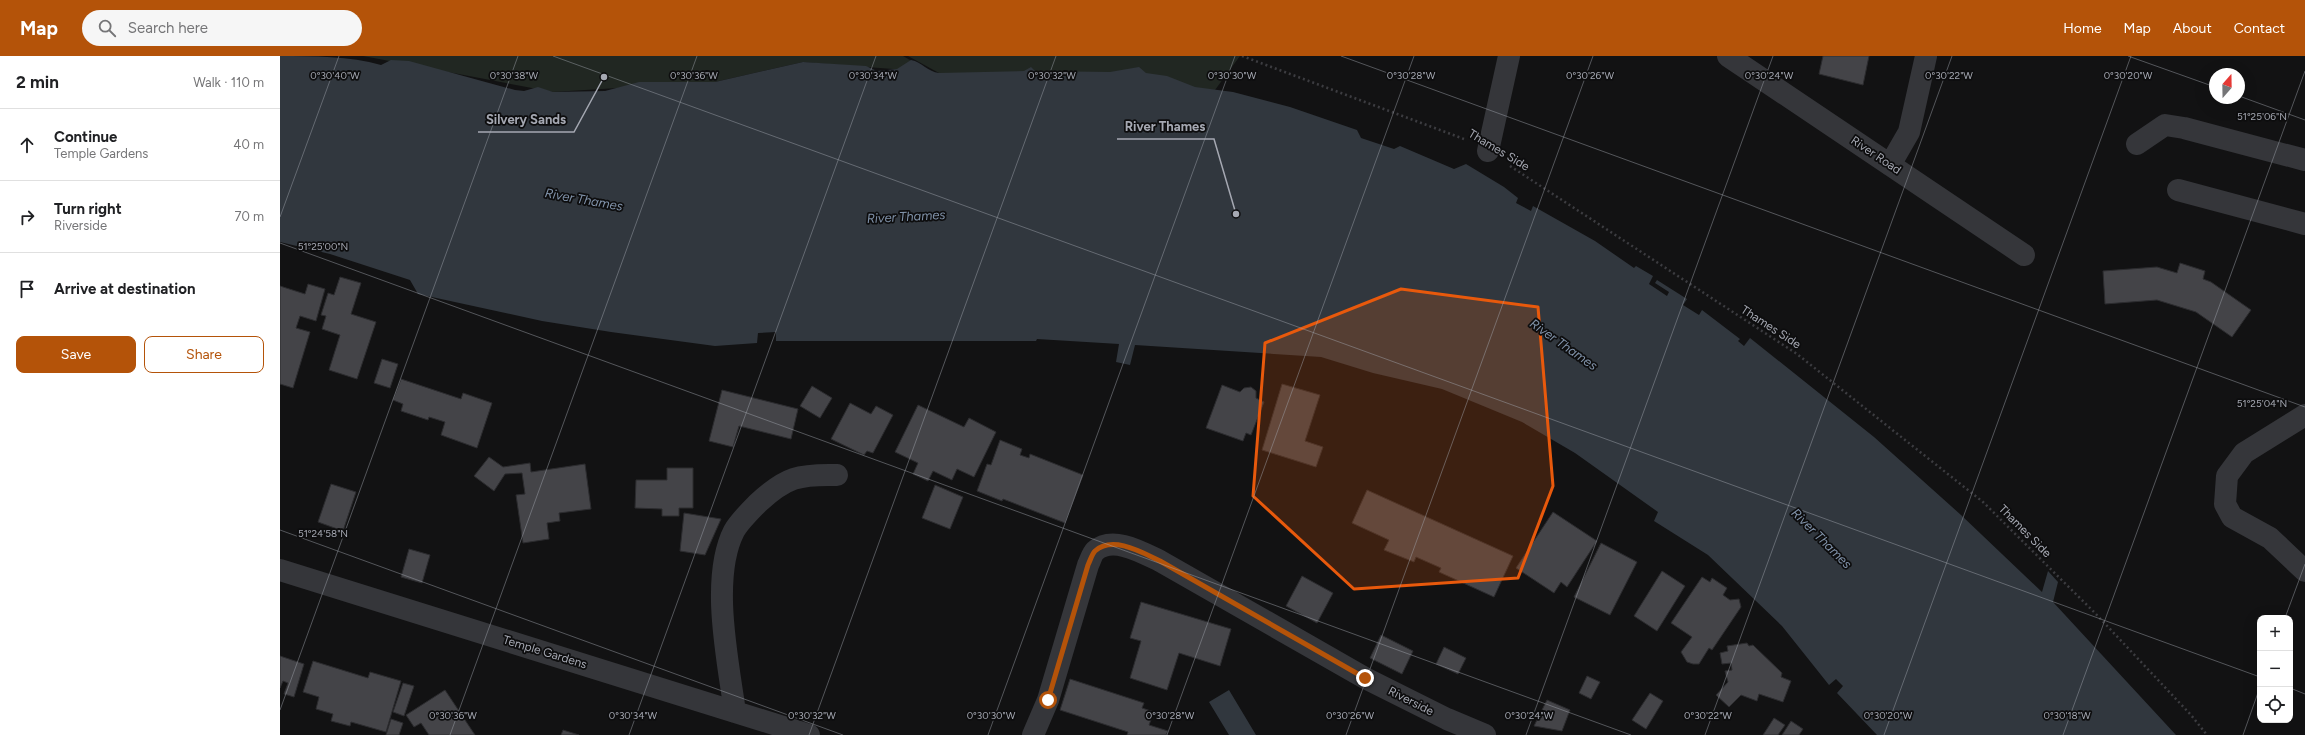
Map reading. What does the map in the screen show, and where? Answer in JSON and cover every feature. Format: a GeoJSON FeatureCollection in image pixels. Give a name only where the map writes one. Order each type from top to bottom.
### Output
{"type":"FeatureCollection","features":[{"type":"Feature","properties":{"kind":"street"},"geometry":{"type":"LineString","coordinates":[[1488,151],[1509,56]]}},
{"type":"Feature","properties":{"kind":"street","name":"River Road"},"geometry":{"type":"LineString","coordinates":[[1728,56],[2024,255]]}},
{"type":"Feature","properties":{"kind":"street"},"geometry":{"type":"LineString","coordinates":[[1890,165],[1909,132],[1926,56]]}},
{"type":"Feature","properties":{"kind":"street"},"geometry":{"type":"LineString","coordinates":[[2138,144],[2165,125],[2184,128],[2305,160]]}},
{"type":"Feature","properties":{"kind":"street"},"geometry":{"type":"LineString","coordinates":[[2178,190],[2305,224]]}},
{"type":"Feature","properties":{"kind":"street"},"geometry":{"type":"LineString","coordinates":[[2305,414],[2244,453],[2227,476],[2226,504],[2232,517],[2270,538],[2305,571]]}},
{"type":"Feature","properties":{"kind":"street"},"geometry":{"type":"LineString","coordinates":[[735,712],[721,597],[724,565],[734,531],[753,508],[776,486],[805,474],[837,475]]}},
{"type":"Feature","properties":{"kind":"street","name":"Riverside"},"geometry":{"type":"LineString","coordinates":[[1033,735],[1048,700],[1088,565],[1094,551],[1105,545],[1136,550],[1160,561],[1365,678],[1447,719],[1485,735]]}},
{"type":"Feature","properties":{"kind":"street","name":"Temple Gardens"},"geometry":{"type":"LineString","coordinates":[[280,570],[809,735]]}},
{"type":"Feature","properties":{"kind":"path","name":"Thames Side"},"geometry":{"type":"LineString","coordinates":[[1242,56],[1456,134],[1488,151],[1797,354],[1983,502],[2035,553],[2180,703],[2207,735]]}},
{"type":"Feature","properties":{"kind":"highlighted area"},"geometry":{"type":"Polygon","coordinates":[[[1401,289],[1538,307],[1553,486],[1518,578],[1354,589],[1253,496],[1265,343],[1401,289]]]}},
{"type":"Feature","properties":{"kind":"shaded area"},"geometry":{"type":"Polygon","coordinates":[[[363,56],[903,56],[931,72],[803,62],[715,82],[553,92],[363,56]]]}},
{"type":"Feature","properties":{"kind":"shaded area"},"geometry":{"type":"Polygon","coordinates":[[[908,56],[1240,56],[1215,90],[939,73],[908,56]]]}},
{"type":"Feature","properties":{"kind":"water"},"geometry":{"type":"Polygon","coordinates":[[[280,56],[344,58],[381,65],[391,60],[409,61],[515,90],[524,91],[538,87],[553,92],[605,91],[639,82],[715,82],[803,62],[866,66],[877,71],[897,69],[911,60],[939,73],[1024,71],[1031,67],[1035,71],[1110,72],[1139,67],[1146,73],[1167,76],[1195,87],[1233,92],[1290,107],[1357,130],[1361,138],[1394,149],[1400,146],[1454,169],[1466,164],[1504,187],[1518,198],[1516,203],[1531,211],[1533,206],[1595,241],[1634,268],[1636,266],[1653,276],[1649,284],[1667,296],[1669,292],[1655,283],[1657,280],[1687,299],[1683,305],[1699,315],[1702,310],[1740,339],[1738,341],[1744,346],[1750,338],[1874,437],[1961,515],[2042,592],[2048,571],[2058,582],[2053,602],[2176,735],[1877,735],[1837,693],[1843,686],[1836,679],[1829,685],[1782,626],[1708,555],[1654,521],[1658,512],[1575,453],[1522,422],[1442,389],[1373,373],[1321,357],[1135,345],[1130,365],[1116,362],[1119,344],[1037,339],[1036,341],[776,341],[776,332],[758,333],[757,343],[715,346],[542,321],[418,294],[410,280],[330,254],[280,242],[280,56]]]}},
{"type":"Feature","properties":{"kind":"water"},"geometry":{"type":"Polygon","coordinates":[[[1229,690],[1256,735],[1229,735],[1209,702],[1229,690]]]}},
{"type":"Feature","properties":{"kind":"building"},"geometry":{"type":"Polygon","coordinates":[[[1823,56],[1869,56],[1863,85],[1819,74],[1823,56]]]}},
{"type":"Feature","properties":{"kind":"building"},"geometry":{"type":"Polygon","coordinates":[[[2180,263],[2205,271],[2203,279],[2211,282],[2251,310],[2232,337],[2196,312],[2157,300],[2105,304],[2103,271],[2157,267],[2177,273],[2180,263]]]}},
{"type":"Feature","properties":{"kind":"building"},"geometry":{"type":"Polygon","coordinates":[[[340,277],[361,283],[351,314],[376,322],[357,379],[329,370],[340,335],[322,329],[326,316],[321,315],[328,293],[334,295],[340,277]]]}},
{"type":"Feature","properties":{"kind":"building"},"geometry":{"type":"Polygon","coordinates":[[[308,284],[325,289],[316,321],[300,316],[296,328],[310,332],[293,388],[280,384],[280,286],[305,294],[308,284]]]}},
{"type":"Feature","properties":{"kind":"building"},"geometry":{"type":"Polygon","coordinates":[[[382,359],[398,364],[390,388],[374,383],[382,359]]]}},
{"type":"Feature","properties":{"kind":"building"},"geometry":{"type":"Polygon","coordinates":[[[401,379],[461,399],[463,393],[492,403],[477,448],[441,435],[445,422],[429,417],[428,420],[401,411],[403,404],[393,400],[401,379]]]}},
{"type":"Feature","properties":{"kind":"building"},"geometry":{"type":"Polygon","coordinates":[[[1282,384],[1320,395],[1305,441],[1323,447],[1316,467],[1262,450],[1282,384]]]}},
{"type":"Feature","properties":{"kind":"building"},"geometry":{"type":"Polygon","coordinates":[[[1222,385],[1240,392],[1244,388],[1251,387],[1256,391],[1256,398],[1264,402],[1251,435],[1246,433],[1243,441],[1206,428],[1222,385]]]}},
{"type":"Feature","properties":{"kind":"building"},"geometry":{"type":"Polygon","coordinates":[[[812,386],[832,398],[820,418],[800,406],[812,386]]]}},
{"type":"Feature","properties":{"kind":"building"},"geometry":{"type":"Polygon","coordinates":[[[722,390],[798,409],[791,439],[739,426],[733,447],[709,441],[722,390]]]}},
{"type":"Feature","properties":{"kind":"building"},"geometry":{"type":"Polygon","coordinates":[[[850,403],[871,414],[876,406],[893,415],[873,453],[867,451],[864,455],[831,439],[850,403]]]}},
{"type":"Feature","properties":{"kind":"building"},"geometry":{"type":"Polygon","coordinates":[[[918,405],[964,427],[969,418],[996,432],[974,477],[957,469],[952,480],[933,471],[928,481],[913,474],[918,463],[895,452],[918,405]]]}},
{"type":"Feature","properties":{"kind":"building"},"geometry":{"type":"Polygon","coordinates":[[[1000,440],[1022,449],[1020,455],[1029,458],[1030,454],[1083,475],[1065,523],[1003,499],[1002,501],[977,491],[987,464],[991,465],[1000,440]]]}},
{"type":"Feature","properties":{"kind":"building"},"geometry":{"type":"Polygon","coordinates":[[[489,457],[503,467],[530,463],[531,472],[585,464],[591,509],[559,513],[560,521],[547,523],[549,539],[523,543],[516,495],[525,494],[522,473],[505,474],[494,491],[474,476],[489,457]]]}},
{"type":"Feature","properties":{"kind":"building"},"geometry":{"type":"Polygon","coordinates":[[[667,468],[693,468],[693,508],[679,508],[679,516],[662,516],[662,509],[635,508],[636,480],[667,480],[667,468]]]}},
{"type":"Feature","properties":{"kind":"building"},"geometry":{"type":"Polygon","coordinates":[[[331,484],[356,492],[343,531],[318,522],[331,484]]]}},
{"type":"Feature","properties":{"kind":"building"},"geometry":{"type":"Polygon","coordinates":[[[935,485],[963,497],[950,529],[922,518],[935,485]]]}},
{"type":"Feature","properties":{"kind":"building"},"geometry":{"type":"Polygon","coordinates":[[[1367,490],[1513,556],[1494,597],[1439,572],[1441,568],[1416,557],[1414,562],[1384,550],[1389,540],[1352,523],[1367,490]]]}},
{"type":"Feature","properties":{"kind":"building"},"geometry":{"type":"Polygon","coordinates":[[[1553,512],[1597,541],[1567,587],[1561,582],[1554,593],[1516,568],[1553,512]]]}},
{"type":"Feature","properties":{"kind":"building"},"geometry":{"type":"Polygon","coordinates":[[[684,513],[721,519],[705,555],[680,551],[684,513]]]}},
{"type":"Feature","properties":{"kind":"building"},"geometry":{"type":"Polygon","coordinates":[[[1601,543],[1637,562],[1610,615],[1574,597],[1601,543]]]}},
{"type":"Feature","properties":{"kind":"building"},"geometry":{"type":"Polygon","coordinates":[[[409,549],[430,555],[422,583],[401,577],[409,549]]]}},
{"type":"Feature","properties":{"kind":"building"},"geometry":{"type":"Polygon","coordinates":[[[1662,571],[1685,586],[1657,631],[1634,616],[1662,571]]]}},
{"type":"Feature","properties":{"kind":"building"},"geometry":{"type":"Polygon","coordinates":[[[1302,576],[1333,593],[1317,623],[1286,606],[1302,576]]]}},
{"type":"Feature","properties":{"kind":"building"},"geometry":{"type":"Polygon","coordinates":[[[1702,577],[1710,582],[1712,578],[1727,588],[1723,595],[1730,600],[1739,599],[1741,607],[1712,650],[1709,648],[1699,664],[1693,664],[1687,662],[1681,652],[1692,637],[1671,623],[1702,577]]]}},
{"type":"Feature","properties":{"kind":"building"},"geometry":{"type":"Polygon","coordinates":[[[1141,602],[1231,629],[1220,666],[1179,653],[1167,690],[1130,678],[1141,641],[1130,638],[1141,602]]]}},
{"type":"Feature","properties":{"kind":"building"},"geometry":{"type":"Polygon","coordinates":[[[1381,635],[1413,651],[1402,674],[1370,658],[1381,635]]]}},
{"type":"Feature","properties":{"kind":"building"},"geometry":{"type":"Polygon","coordinates":[[[1747,643],[1749,646],[1753,645],[1782,673],[1781,677],[1791,681],[1783,702],[1759,694],[1757,701],[1741,695],[1729,707],[1716,695],[1728,682],[1725,671],[1732,670],[1731,663],[1722,664],[1720,653],[1728,651],[1727,646],[1747,643]]]}},
{"type":"Feature","properties":{"kind":"building"},"geometry":{"type":"Polygon","coordinates":[[[1444,647],[1466,658],[1458,674],[1436,664],[1444,647]]]}},
{"type":"Feature","properties":{"kind":"building"},"geometry":{"type":"Polygon","coordinates":[[[280,656],[304,664],[294,697],[284,694],[288,683],[283,681],[280,688],[280,656]]]}},
{"type":"Feature","properties":{"kind":"building"},"geometry":{"type":"Polygon","coordinates":[[[313,661],[368,678],[370,672],[401,681],[386,732],[351,722],[350,726],[331,721],[333,714],[316,709],[319,697],[303,692],[313,661]]]}},
{"type":"Feature","properties":{"kind":"building"},"geometry":{"type":"Polygon","coordinates":[[[1587,676],[1600,682],[1591,699],[1579,693],[1587,676]]]}},
{"type":"Feature","properties":{"kind":"building"},"geometry":{"type":"Polygon","coordinates":[[[1070,679],[1144,703],[1142,708],[1154,712],[1149,725],[1168,731],[1166,735],[1127,735],[1128,732],[1060,710],[1070,679]]]}},
{"type":"Feature","properties":{"kind":"building"},"geometry":{"type":"Polygon","coordinates":[[[403,683],[414,686],[404,716],[393,712],[403,683]]]}},
{"type":"Feature","properties":{"kind":"building"},"geometry":{"type":"Polygon","coordinates":[[[445,690],[475,735],[429,735],[421,723],[414,727],[406,715],[445,690]]]}},
{"type":"Feature","properties":{"kind":"building"},"geometry":{"type":"Polygon","coordinates":[[[1650,693],[1663,701],[1646,729],[1632,720],[1650,693]]]}},
{"type":"Feature","properties":{"kind":"building"},"geometry":{"type":"Polygon","coordinates":[[[1547,700],[1570,710],[1562,731],[1534,726],[1547,700]]]}},
{"type":"Feature","properties":{"kind":"building"},"geometry":{"type":"Polygon","coordinates":[[[1774,718],[1785,725],[1778,735],[1763,735],[1774,718]]]}},
{"type":"Feature","properties":{"kind":"building"},"geometry":{"type":"Polygon","coordinates":[[[391,719],[403,723],[399,735],[386,735],[391,719]]]}},
{"type":"Feature","properties":{"kind":"building"},"geometry":{"type":"Polygon","coordinates":[[[1791,721],[1803,729],[1799,735],[1782,735],[1791,721]]]}},
{"type":"Feature","properties":{"kind":"building"},"geometry":{"type":"Polygon","coordinates":[[[563,730],[579,735],[561,735],[563,730]]]}},
{"type":"Feature","properties":{"kind":"place","name":"Silvery Sands"},"geometry":{"type":"Point","coordinates":[604,77]}},
{"type":"Feature","properties":{"kind":"place","name":"River Thames"},"geometry":{"type":"Point","coordinates":[1236,214]}},
{"type":"Feature","properties":{"kind":"route"},"geometry":{"type":"LineString","coordinates":[[1048,700],[1068,638],[1088,565],[1094,551],[1105,545],[1122,546],[1136,550],[1160,561],[1310,645],[1365,678]]}}]}
